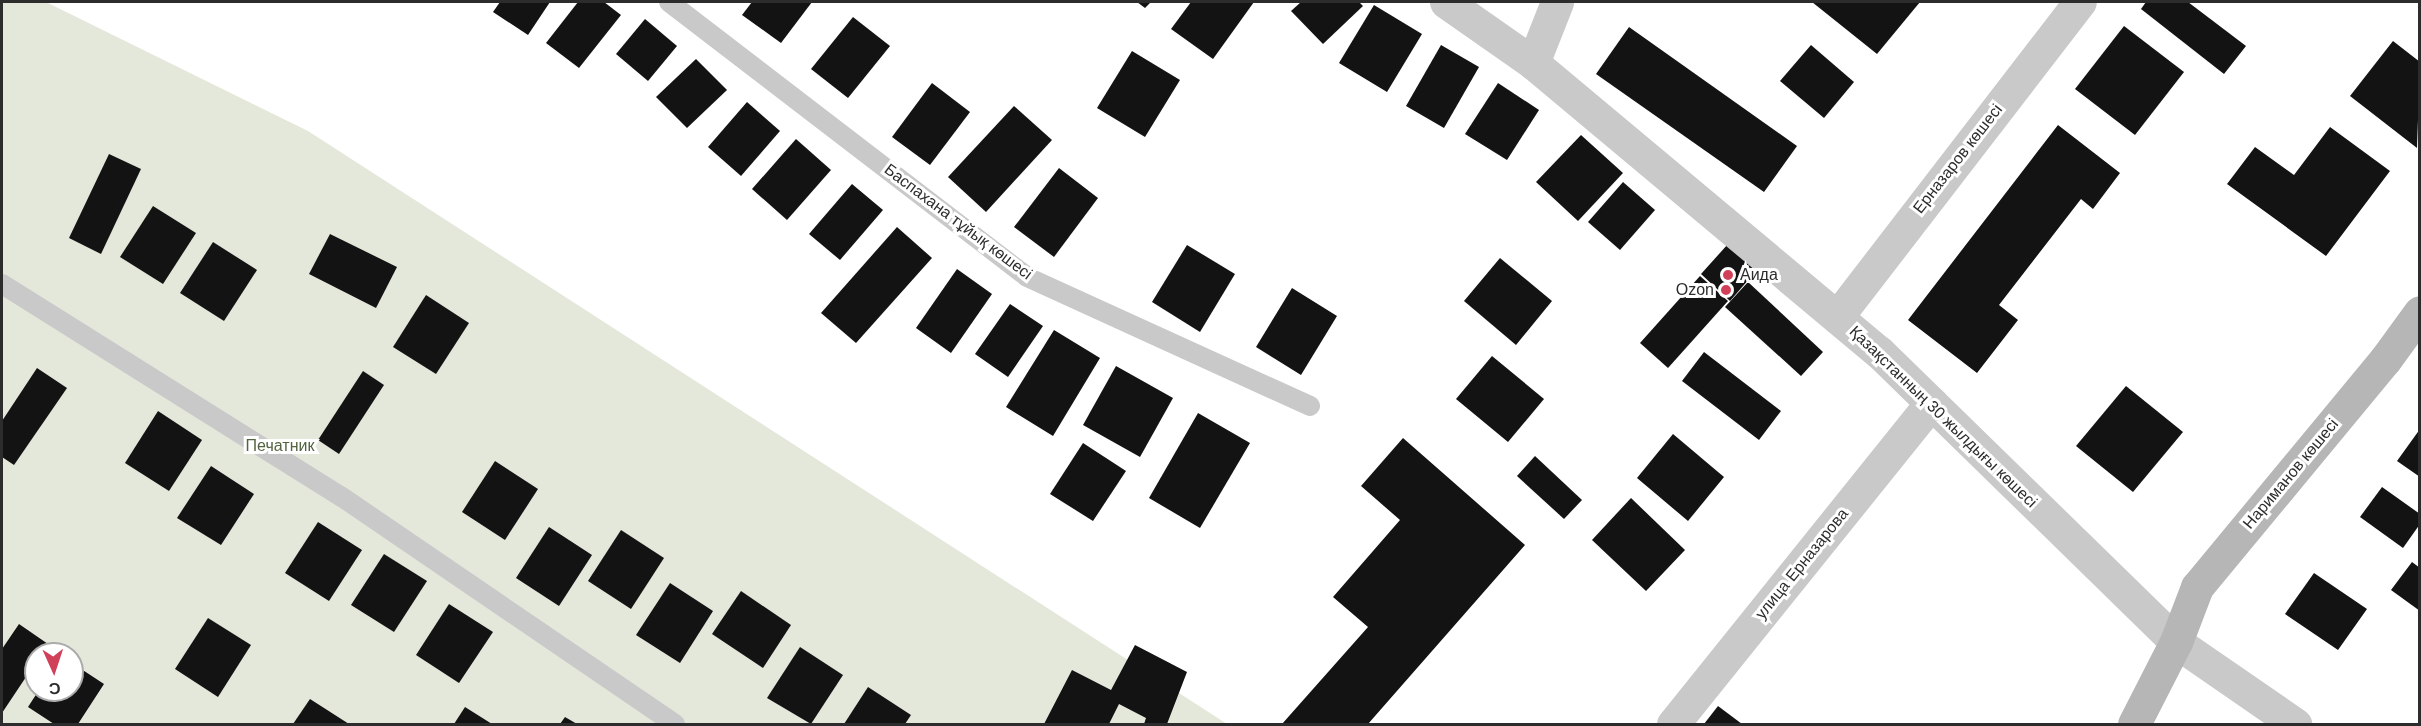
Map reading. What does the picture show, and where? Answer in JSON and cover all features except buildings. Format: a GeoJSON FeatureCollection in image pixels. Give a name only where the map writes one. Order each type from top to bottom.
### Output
{"type":"FeatureCollection","features":[{"type":"Feature","properties":{"kind":"street","name":"Қазақстанның 30 жылдығы көшесі"},"geometry":{"type":"LineString","coordinates":[[1446,2],[1533,63],[1837,317],[1931,403],[2176,642],[2295,724]]}},
{"type":"Feature","properties":{"kind":"street"},"geometry":{"type":"LineString","coordinates":[[1533,63],[1557,2]]}},
{"type":"Feature","properties":{"kind":"street","name":"Ерназаров көшесі"},"geometry":{"type":"LineString","coordinates":[[1837,317],[2080,2]]}},
{"type":"Feature","properties":{"kind":"street","name":"Нариманов көшесі"},"geometry":{"type":"LineString","coordinates":[[2134,724],[2176,642],[2198,587],[2385,360],[2420,312]]}},
{"type":"Feature","properties":{"kind":"street","name":"улица Ерназарова"},"geometry":{"type":"LineString","coordinates":[[1673,724],[1931,403]]}},
{"type":"Feature","properties":{"kind":"lane","name":"Баспахана тұйық көшесі"},"geometry":{"type":"LineString","coordinates":[[669,2],[1027,278],[1310,406]]}},
{"type":"Feature","properties":{"kind":"lane"},"geometry":{"type":"LineString","coordinates":[[2,284],[342,496],[675,724]]}},
{"type":"Feature","properties":{"kind":"green space","name":"Печатник"},"geometry":{"type":"Polygon","coordinates":[[[2,2],[46,2],[308,131],[1227,724],[2,724],[2,2]]]}},
{"type":"Feature","properties":{"kind":"place","name":"Аида"},"geometry":{"type":"Point","coordinates":[1728,275]}},
{"type":"Feature","properties":{"kind":"place","name":"Ozon"},"geometry":{"type":"Point","coordinates":[1726,290]}}]}
